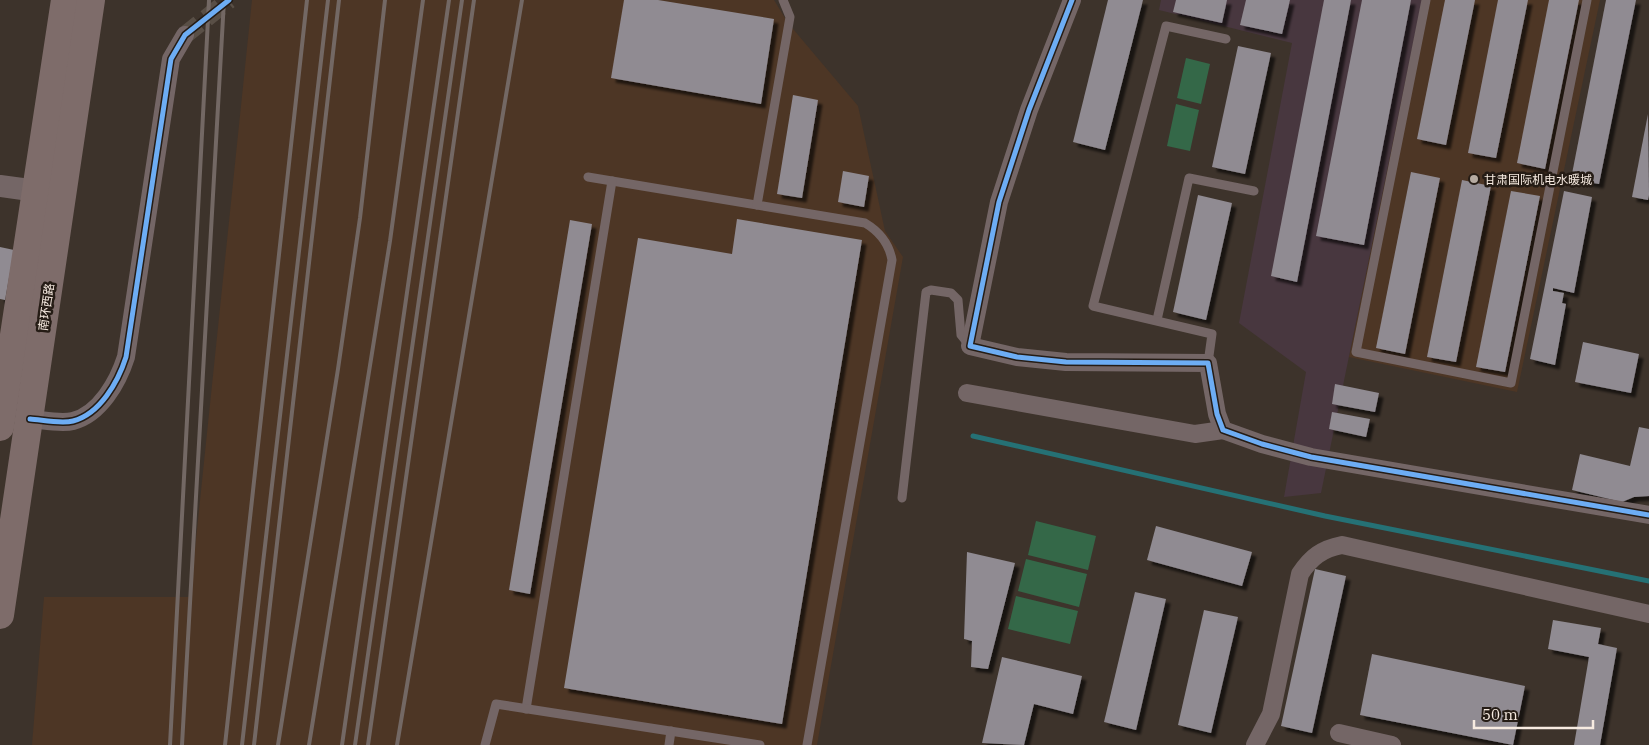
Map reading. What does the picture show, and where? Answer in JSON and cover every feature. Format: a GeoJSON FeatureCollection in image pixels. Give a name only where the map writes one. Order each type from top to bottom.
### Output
{"type":"FeatureCollection","features":[{"type":"Feature","properties":{"kind":"highway"},"geometry":{"type":"LineString","coordinates":[[0,427],[65,0]]}},
{"type":"Feature","properties":{"kind":"highway","name":"南环西路"},"geometry":{"type":"LineString","coordinates":[[0,615],[91,0]]}},
{"type":"Feature","properties":{"kind":"street"},"geometry":{"type":"LineString","coordinates":[[1072,0],[1029,110],[999,202],[970,346],[1017,357],[1066,362],[1208,363],[1217,414],[1223,430]]}},
{"type":"Feature","properties":{"kind":"street"},"geometry":{"type":"LineString","coordinates":[[30,419],[72,422],[83,416],[110,392],[122,369],[126,357],[171,59],[185,36]]}},
{"type":"Feature","properties":{"kind":"street"},"geometry":{"type":"LineString","coordinates":[[0,186],[37,191]]}},
{"type":"Feature","properties":{"kind":"street"},"geometry":{"type":"LineString","coordinates":[[966,393],[1195,434],[1223,430],[1262,444],[1311,457],[1649,514]]}},
{"type":"Feature","properties":{"kind":"street"},"geometry":{"type":"LineString","coordinates":[[1256,745],[1271,714],[1300,574],[1307,563],[1317,554],[1329,548],[1342,545],[1649,614]]}},
{"type":"Feature","properties":{"kind":"street"},"geometry":{"type":"LineString","coordinates":[[1339,733],[1392,745]]}},
{"type":"Feature","properties":{"kind":"lane"},"geometry":{"type":"LineString","coordinates":[[757,205],[790,17],[783,0]]}},
{"type":"Feature","properties":{"kind":"lane"},"geometry":{"type":"LineString","coordinates":[[1426,0],[1356,352],[1511,383],[1587,0]]}},
{"type":"Feature","properties":{"kind":"lane"},"geometry":{"type":"LineString","coordinates":[[1208,363],[1212,334],[1093,306],[1166,26],[1226,39]]}},
{"type":"Feature","properties":{"kind":"lane"},"geometry":{"type":"LineString","coordinates":[[588,177],[865,223],[887,242],[892,260],[807,745]]}},
{"type":"Feature","properties":{"kind":"lane"},"geometry":{"type":"LineString","coordinates":[[1157,320],[1189,178],[1254,191]]}},
{"type":"Feature","properties":{"kind":"lane"},"geometry":{"type":"LineString","coordinates":[[526,709],[612,181]]}},
{"type":"Feature","properties":{"kind":"lane"},"geometry":{"type":"LineString","coordinates":[[902,498],[926,292],[931,290],[951,293],[958,300],[961,335],[970,346]]}},
{"type":"Feature","properties":{"kind":"lane"},"geometry":{"type":"LineString","coordinates":[[485,745],[496,704],[760,745]]}},
{"type":"Feature","properties":{"kind":"lane"},"geometry":{"type":"LineString","coordinates":[[669,745],[671,732]]}},
{"type":"Feature","properties":{"kind":"shaded area"},"geometry":{"type":"Polygon","coordinates":[[[252,0],[774,0],[788,23],[858,106],[885,231],[903,257],[817,745],[32,745],[44,597],[190,597],[252,0]]]}},
{"type":"Feature","properties":{"kind":"shaded area"},"geometry":{"type":"Polygon","coordinates":[[[1161,0],[1422,0],[1321,493],[1284,497],[1306,372],[1239,323],[1292,43],[1159,10],[1161,0]]]}},
{"type":"Feature","properties":{"kind":"shaded area","name":"甘肃国际机电水暖城"},"geometry":{"type":"Polygon","coordinates":[[[1422,0],[1600,0],[1517,392],[1349,357],[1422,0]]]}},
{"type":"Feature","properties":{"kind":"green space"},"geometry":{"type":"Polygon","coordinates":[[[1186,58],[1210,64],[1201,104],[1177,98],[1186,58]]]}},
{"type":"Feature","properties":{"kind":"green space"},"geometry":{"type":"Polygon","coordinates":[[[1176,104],[1199,110],[1190,151],[1167,146],[1176,104]]]}},
{"type":"Feature","properties":{"kind":"green space"},"geometry":{"type":"Polygon","coordinates":[[[1036,521],[1096,536],[1088,570],[1028,555],[1036,521]]]}},
{"type":"Feature","properties":{"kind":"green space"},"geometry":{"type":"Polygon","coordinates":[[[1026,559],[1087,574],[1079,607],[1018,591],[1026,559]]]}},
{"type":"Feature","properties":{"kind":"green space"},"geometry":{"type":"Polygon","coordinates":[[[1016,596],[1078,611],[1070,644],[1008,629],[1016,596]]]}},
{"type":"Feature","properties":{"kind":"building"},"geometry":{"type":"Polygon","coordinates":[[[624,0],[658,0],[774,19],[761,104],[611,78],[624,0]]]}},
{"type":"Feature","properties":{"kind":"building"},"geometry":{"type":"Polygon","coordinates":[[[1108,0],[1143,0],[1105,150],[1073,142],[1108,0]]]}},
{"type":"Feature","properties":{"kind":"building"},"geometry":{"type":"Polygon","coordinates":[[[1176,0],[1227,0],[1222,23],[1173,12],[1176,0]]]}},
{"type":"Feature","properties":{"kind":"building"},"geometry":{"type":"Polygon","coordinates":[[[1246,0],[1290,0],[1282,34],[1240,25],[1246,0]]]}},
{"type":"Feature","properties":{"kind":"building"},"geometry":{"type":"Polygon","coordinates":[[[1324,0],[1351,0],[1297,282],[1271,276],[1324,0]]]}},
{"type":"Feature","properties":{"kind":"building"},"geometry":{"type":"Polygon","coordinates":[[[1362,0],[1411,0],[1364,245],[1316,236],[1362,0]]]}},
{"type":"Feature","properties":{"kind":"building"},"geometry":{"type":"Polygon","coordinates":[[[1445,0],[1475,0],[1446,145],[1417,139],[1445,0]]]}},
{"type":"Feature","properties":{"kind":"building"},"geometry":{"type":"Polygon","coordinates":[[[1498,0],[1528,0],[1496,158],[1468,153],[1498,0]]]}},
{"type":"Feature","properties":{"kind":"building"},"geometry":{"type":"Polygon","coordinates":[[[1549,0],[1579,0],[1545,169],[1517,163],[1549,0]]]}},
{"type":"Feature","properties":{"kind":"building"},"geometry":{"type":"Polygon","coordinates":[[[1606,0],[1636,0],[1599,184],[1571,179],[1606,0]]]}},
{"type":"Feature","properties":{"kind":"building"},"geometry":{"type":"Polygon","coordinates":[[[1238,46],[1271,53],[1245,174],[1212,167],[1238,46]]]}},
{"type":"Feature","properties":{"kind":"building"},"geometry":{"type":"Polygon","coordinates":[[[793,95],[818,100],[802,198],[777,194],[793,95]]]}},
{"type":"Feature","properties":{"kind":"building"},"geometry":{"type":"Polygon","coordinates":[[[1648,114],[1649,195],[1648,200],[1632,197],[1648,114]]]}},
{"type":"Feature","properties":{"kind":"building"},"geometry":{"type":"Polygon","coordinates":[[[843,171],[869,176],[864,207],[838,202],[843,171]]]}},
{"type":"Feature","properties":{"kind":"building"},"geometry":{"type":"Polygon","coordinates":[[[1411,172],[1440,178],[1405,354],[1376,348],[1411,172]]]}},
{"type":"Feature","properties":{"kind":"building"},"geometry":{"type":"Polygon","coordinates":[[[1462,180],[1491,186],[1456,362],[1427,357],[1462,180]]]}},
{"type":"Feature","properties":{"kind":"building"},"geometry":{"type":"Polygon","coordinates":[[[1511,191],[1540,196],[1505,372],[1476,367],[1511,191]]]}},
{"type":"Feature","properties":{"kind":"building"},"geometry":{"type":"Polygon","coordinates":[[[1564,191],[1592,197],[1574,293],[1553,288],[1553,291],[1564,293],[1562,303],[1566,304],[1555,365],[1530,359],[1564,191]]]}},
{"type":"Feature","properties":{"kind":"building"},"geometry":{"type":"Polygon","coordinates":[[[1198,195],[1232,203],[1206,320],[1173,312],[1198,195]]]}},
{"type":"Feature","properties":{"kind":"building"},"geometry":{"type":"Polygon","coordinates":[[[737,219],[862,240],[782,724],[564,688],[638,238],[732,254],[737,219]]]}},
{"type":"Feature","properties":{"kind":"building"},"geometry":{"type":"Polygon","coordinates":[[[570,220],[592,224],[530,594],[509,590],[570,220]]]}},
{"type":"Feature","properties":{"kind":"building"},"geometry":{"type":"Polygon","coordinates":[[[0,247],[14,250],[5,300],[0,299],[0,247]]]}},
{"type":"Feature","properties":{"kind":"building"},"geometry":{"type":"Polygon","coordinates":[[[1583,342],[1639,354],[1631,393],[1575,382],[1583,342]]]}},
{"type":"Feature","properties":{"kind":"building"},"geometry":{"type":"Polygon","coordinates":[[[1335,384],[1379,393],[1375,412],[1332,404],[1335,384]]]}},
{"type":"Feature","properties":{"kind":"building"},"geometry":{"type":"Polygon","coordinates":[[[1332,412],[1370,419],[1366,437],[1329,429],[1332,412]]]}},
{"type":"Feature","properties":{"kind":"building"},"geometry":{"type":"Polygon","coordinates":[[[1639,427],[1649,429],[1649,496],[1634,497],[1622,502],[1572,490],[1580,454],[1630,466],[1639,427]]]}},
{"type":"Feature","properties":{"kind":"building"},"geometry":{"type":"Polygon","coordinates":[[[1156,526],[1252,552],[1242,586],[1147,560],[1156,526]]]}},
{"type":"Feature","properties":{"kind":"building"},"geometry":{"type":"Polygon","coordinates":[[[967,552],[1015,563],[988,669],[971,667],[972,641],[964,639],[967,552]]]}},
{"type":"Feature","properties":{"kind":"building"},"geometry":{"type":"Polygon","coordinates":[[[1315,569],[1346,576],[1312,733],[1281,726],[1315,569]]]}},
{"type":"Feature","properties":{"kind":"building"},"geometry":{"type":"Polygon","coordinates":[[[1135,592],[1166,599],[1136,730],[1104,722],[1135,592]]]}},
{"type":"Feature","properties":{"kind":"building"},"geometry":{"type":"Polygon","coordinates":[[[1204,610],[1238,617],[1211,733],[1178,725],[1204,610]]]}},
{"type":"Feature","properties":{"kind":"building"},"geometry":{"type":"Polygon","coordinates":[[[1553,620],[1601,628],[1598,644],[1617,648],[1600,745],[1574,745],[1589,657],[1548,649],[1553,620]]]}},
{"type":"Feature","properties":{"kind":"building"},"geometry":{"type":"Polygon","coordinates":[[[1372,654],[1525,686],[1513,745],[1360,715],[1372,654]]]}},
{"type":"Feature","properties":{"kind":"building"},"geometry":{"type":"Polygon","coordinates":[[[1002,657],[1082,676],[1073,714],[1034,704],[1024,745],[982,743],[1002,657]]]}},
{"type":"Feature","properties":{"kind":"waterway"},"geometry":{"type":"LineString","coordinates":[[973,436],[1325,516],[1649,581]]}},
{"type":"Feature","properties":{"kind":"tunnel"},"geometry":{"type":"LineString","coordinates":[[185,35],[229,0]]}},
{"type":"Feature","properties":{"kind":"railway"},"geometry":{"type":"LineString","coordinates":[[170,745],[209,0]]}},
{"type":"Feature","properties":{"kind":"railway"},"geometry":{"type":"LineString","coordinates":[[182,745],[224,0]]}},
{"type":"Feature","properties":{"kind":"railway"},"geometry":{"type":"LineString","coordinates":[[225,745],[307,0]]}},
{"type":"Feature","properties":{"kind":"railway"},"geometry":{"type":"LineString","coordinates":[[242,745],[328,0]]}},
{"type":"Feature","properties":{"kind":"railway"},"geometry":{"type":"LineString","coordinates":[[254,745],[339,0]]}},
{"type":"Feature","properties":{"kind":"railway"},"geometry":{"type":"LineString","coordinates":[[278,745],[360,218],[385,0]]}},
{"type":"Feature","properties":{"kind":"railway"},"geometry":{"type":"LineString","coordinates":[[309,745],[390,241],[423,0]]}},
{"type":"Feature","properties":{"kind":"railway"},"geometry":{"type":"LineString","coordinates":[[342,745],[449,0]]}},
{"type":"Feature","properties":{"kind":"railway"},"geometry":{"type":"LineString","coordinates":[[355,745],[462,0]]}},
{"type":"Feature","properties":{"kind":"railway"},"geometry":{"type":"LineString","coordinates":[[368,745],[474,0]]}},
{"type":"Feature","properties":{"kind":"railway"},"geometry":{"type":"LineString","coordinates":[[397,745],[522,0]]}},
{"type":"Feature","properties":{"kind":"cycle path"},"geometry":{"type":"LineString","coordinates":[[30,419],[52,422],[73,421],[92,412],[107,396],[123,367],[171,59],[185,35],[229,0]]}},
{"type":"Feature","properties":{"kind":"cycle path"},"geometry":{"type":"LineString","coordinates":[[1072,0],[1029,110],[999,202],[970,346],[1017,357],[1066,362],[1208,363],[1217,414],[1223,430],[1262,444],[1311,457],[1649,515]]}},
{"type":"Feature","properties":{"kind":"place","name":"甘肃国际机电水暖城"},"geometry":{"type":"Point","coordinates":[1474,179]}}]}
